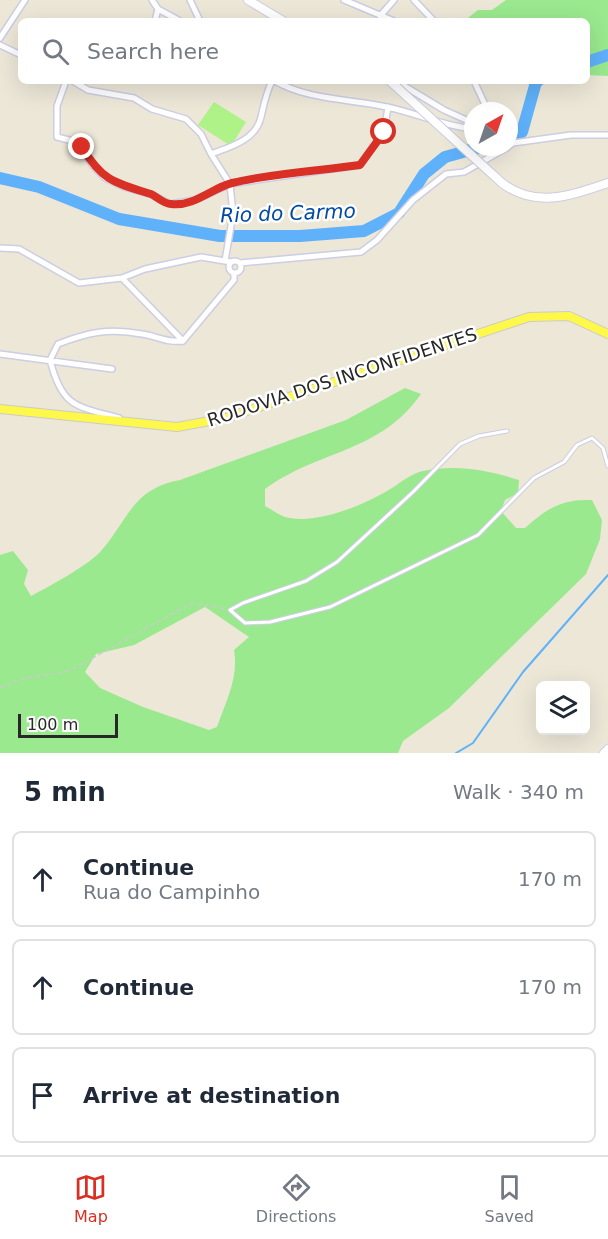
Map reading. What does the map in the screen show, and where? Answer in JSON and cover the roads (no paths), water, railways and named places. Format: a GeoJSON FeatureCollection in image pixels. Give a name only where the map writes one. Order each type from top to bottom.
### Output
{"type":"FeatureCollection","features":[{"type":"Feature","properties":{"kind":"main road"},"geometry":{"type":"LineString","coordinates":[[248,0],[278,18]]}},
{"type":"Feature","properties":{"kind":"main road"},"geometry":{"type":"LineString","coordinates":[[393,84],[502,183],[518,192],[552,199],[566,197],[608,183]]}},
{"type":"Feature","properties":{"kind":"main road","name":"RODOVIA DOS INCONFIDENTES"},"geometry":{"type":"LineString","coordinates":[[0,409],[149,426],[177,427],[226,418],[530,317],[569,316],[608,334]]}},
{"type":"Feature","properties":{"kind":"main road"},"geometry":{"type":"LineString","coordinates":[[604,753],[608,749]]}},
{"type":"Feature","properties":{"kind":"street"},"geometry":{"type":"LineString","coordinates":[[0,38],[24,0]]}},
{"type":"Feature","properties":{"kind":"street"},"geometry":{"type":"LineString","coordinates":[[152,0],[158,9],[174,18]]}},
{"type":"Feature","properties":{"kind":"street"},"geometry":{"type":"LineString","coordinates":[[190,0],[199,18]]}},
{"type":"Feature","properties":{"kind":"street"},"geometry":{"type":"LineString","coordinates":[[344,0],[386,18]]}},
{"type":"Feature","properties":{"kind":"street"},"geometry":{"type":"LineString","coordinates":[[380,16],[394,0]]}},
{"type":"Feature","properties":{"kind":"street"},"geometry":{"type":"LineString","coordinates":[[414,0],[431,18]]}},
{"type":"Feature","properties":{"kind":"street"},"geometry":{"type":"LineString","coordinates":[[156,18],[158,9]]}},
{"type":"Feature","properties":{"kind":"street"},"geometry":{"type":"LineString","coordinates":[[0,45],[18,54]]}},
{"type":"Feature","properties":{"kind":"street"},"geometry":{"type":"LineString","coordinates":[[65,84],[57,106],[57,137],[77,142],[93,166],[105,178],[124,188],[153,195],[170,204],[195,200],[230,184],[360,165],[384,132],[388,107]]}},
{"type":"Feature","properties":{"kind":"street"},"geometry":{"type":"LineString","coordinates":[[79,84],[88,90],[134,98],[152,109],[186,119],[201,134],[230,184],[233,214],[226,248],[234,280],[183,340],[169,343],[144,334],[108,329],[58,344],[50,360],[57,387],[80,408],[149,426]]}},
{"type":"Feature","properties":{"kind":"street"},"geometry":{"type":"LineString","coordinates":[[211,154],[241,143],[256,129],[263,101],[272,84]]}},
{"type":"Feature","properties":{"kind":"street"},"geometry":{"type":"LineString","coordinates":[[279,84],[290,90],[388,107],[464,128]]}},
{"type":"Feature","properties":{"kind":"street"},"geometry":{"type":"LineString","coordinates":[[401,84],[444,110],[464,119]]}},
{"type":"Feature","properties":{"kind":"street"},"geometry":{"type":"LineString","coordinates":[[475,84],[484,102]]}},
{"type":"Feature","properties":{"kind":"street"},"geometry":{"type":"LineString","coordinates":[[518,143],[571,135],[608,135]]}},
{"type":"Feature","properties":{"kind":"street"},"geometry":{"type":"LineString","coordinates":[[0,248],[19,249],[79,283],[122,278],[145,269],[201,257],[240,263],[361,252],[377,240],[413,200],[446,174],[464,172],[490,156]]}},
{"type":"Feature","properties":{"kind":"street"},"geometry":{"type":"LineString","coordinates":[[234,273],[240,271],[240,263]]}},
{"type":"Feature","properties":{"kind":"street"},"geometry":{"type":"LineString","coordinates":[[122,278],[183,340]]}},
{"type":"Feature","properties":{"kind":"street"},"geometry":{"type":"LineString","coordinates":[[0,354],[112,369]]}},
{"type":"Feature","properties":{"kind":"lane"},"geometry":{"type":"LineString","coordinates":[[507,431],[479,436],[460,444],[413,492],[337,562],[306,581],[243,603],[230,610],[245,622],[270,622],[330,607],[478,535],[526,485],[534,478],[564,462],[577,445],[592,438],[603,448],[608,466]]}},
{"type":"Feature","properties":{"kind":"waterway","name":"Rio do Carmo"},"geometry":{"type":"LineString","coordinates":[[590,61],[608,55]]}},
{"type":"Feature","properties":{"kind":"waterway","name":"Rio do Carmo"},"geometry":{"type":"LineString","coordinates":[[518,134],[522,132],[535,84]]}},
{"type":"Feature","properties":{"kind":"waterway","name":"Rio do Carmo"},"geometry":{"type":"LineString","coordinates":[[0,178],[39,187],[119,219],[220,236],[300,236],[364,231],[399,213],[424,174],[445,157],[464,152]]}},
{"type":"Feature","properties":{"kind":"waterway"},"geometry":{"type":"LineString","coordinates":[[456,753],[473,743],[523,672],[608,575]]}}]}
